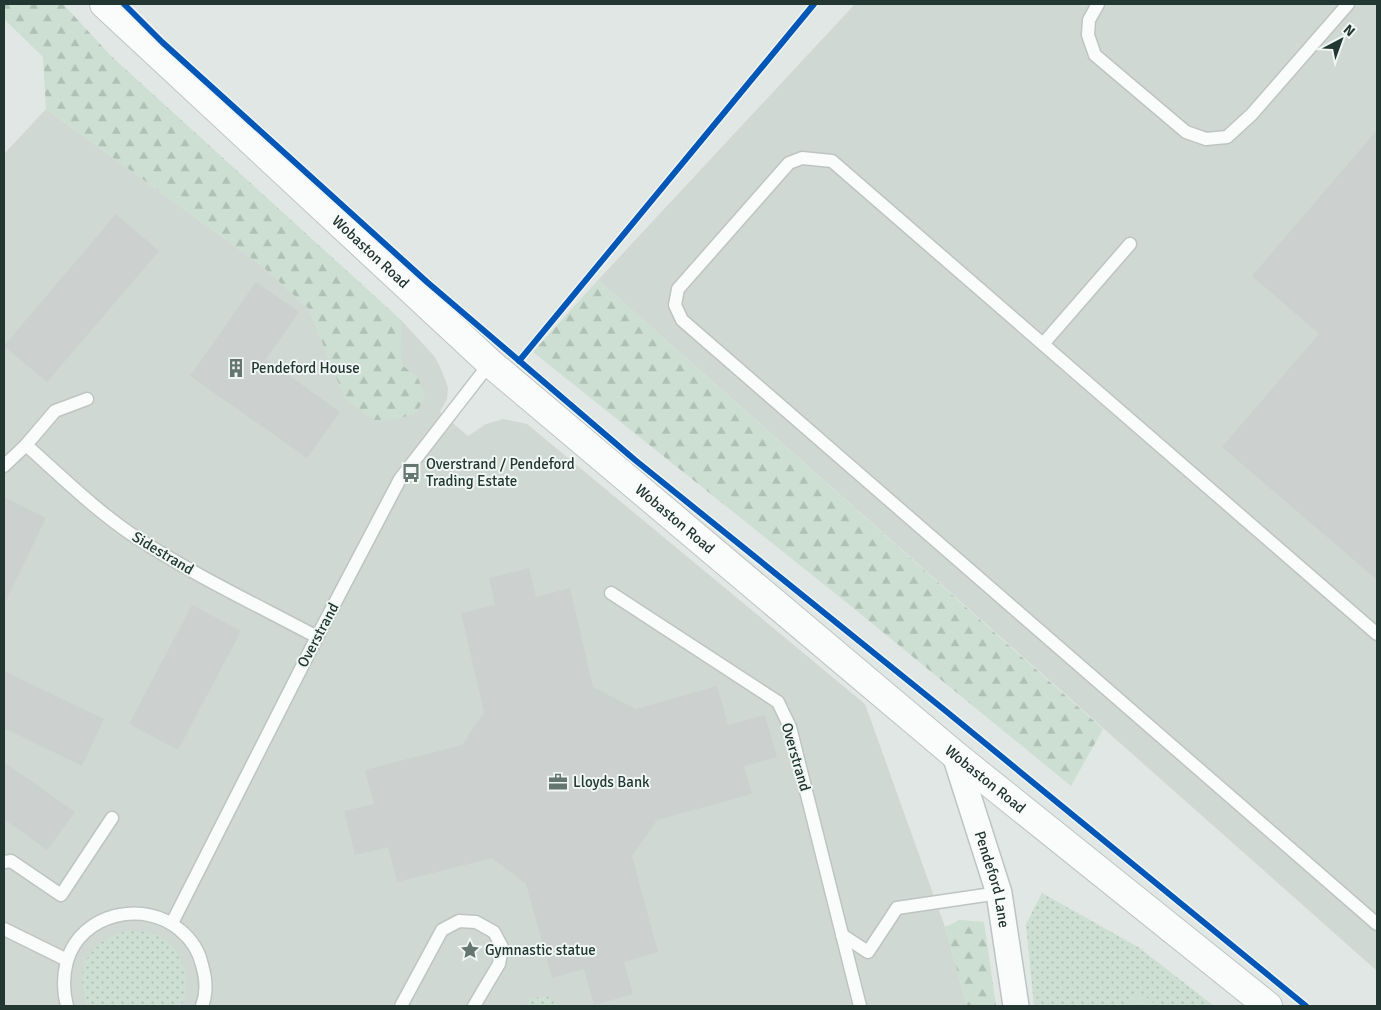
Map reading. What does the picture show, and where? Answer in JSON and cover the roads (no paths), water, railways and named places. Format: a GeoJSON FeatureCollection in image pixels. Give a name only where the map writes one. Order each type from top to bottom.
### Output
{"type":"FeatureCollection","features":[{"type":"Feature","properties":{"kind":"street","name":"Wobaston Road"},"geometry":{"type":"LineString","coordinates":[[104,4],[490,363],[955,755],[1268,1006]]}},
{"type":"Feature","properties":{"kind":"street","name":"Pendeford Lane"},"geometry":{"type":"LineString","coordinates":[[955,755],[999,893],[1016,1006]]}},
{"type":"Feature","properties":{"kind":"lane"},"geometry":{"type":"LineString","coordinates":[[1098,4],[1089,20],[1088,35],[1094,55],[1186,132],[1206,139],[1227,137],[1252,114],[1348,4]]}},
{"type":"Feature","properties":{"kind":"lane"},"geometry":{"type":"LineString","coordinates":[[1377,634],[832,161],[802,158],[789,163],[678,290],[676,305],[682,320],[1377,924]]}},
{"type":"Feature","properties":{"kind":"lane"},"geometry":{"type":"LineString","coordinates":[[1043,344],[1130,244]]}},
{"type":"Feature","properties":{"kind":"lane","name":"Overstrand"},"geometry":{"type":"LineString","coordinates":[[172,923],[317,637],[400,479],[490,363]]}},
{"type":"Feature","properties":{"kind":"lane"},"geometry":{"type":"LineString","coordinates":[[4,466],[26,445],[55,412],[87,399]]}},
{"type":"Feature","properties":{"kind":"lane","name":"Sidestrand"},"geometry":{"type":"LineString","coordinates":[[26,445],[98,510],[137,538],[317,637]]}},
{"type":"Feature","properties":{"kind":"lane","name":"Overstrand"},"geometry":{"type":"LineString","coordinates":[[610,593],[778,702],[790,728],[860,1006]]}},
{"type":"Feature","properties":{"kind":"lane"},"geometry":{"type":"LineString","coordinates":[[4,862],[11,860],[61,895],[112,818]]}},
{"type":"Feature","properties":{"kind":"lane"},"geometry":{"type":"LineString","coordinates":[[842,935],[868,952],[897,908],[999,893]]}},
{"type":"Feature","properties":{"kind":"lane"},"geometry":{"type":"LineString","coordinates":[[67,1006],[63,982],[67,960],[77,941],[92,926],[111,916],[131,913],[152,915],[172,923],[188,938],[200,957],[206,979],[202,1006]]}},
{"type":"Feature","properties":{"kind":"lane"},"geometry":{"type":"LineString","coordinates":[[401,1006],[442,930],[459,920],[476,922],[494,932],[502,947],[499,964],[474,1006]]}},
{"type":"Feature","properties":{"kind":"lane"},"geometry":{"type":"LineString","coordinates":[[4,929],[67,960]]}},
{"type":"Feature","properties":{"kind":"place","name":"Pendeford House"},"geometry":{"type":"Point","coordinates":[236,368]}},
{"type":"Feature","properties":{"kind":"place","name":"Overstrand / Pendeford Trading Estate"},"geometry":{"type":"Point","coordinates":[411,473]}},
{"type":"Feature","properties":{"kind":"place","name":"Lloyds Bank"},"geometry":{"type":"Point","coordinates":[558,782]}},
{"type":"Feature","properties":{"kind":"place","name":"Gymnastic statue"},"geometry":{"type":"Point","coordinates":[470,950]}}]}
